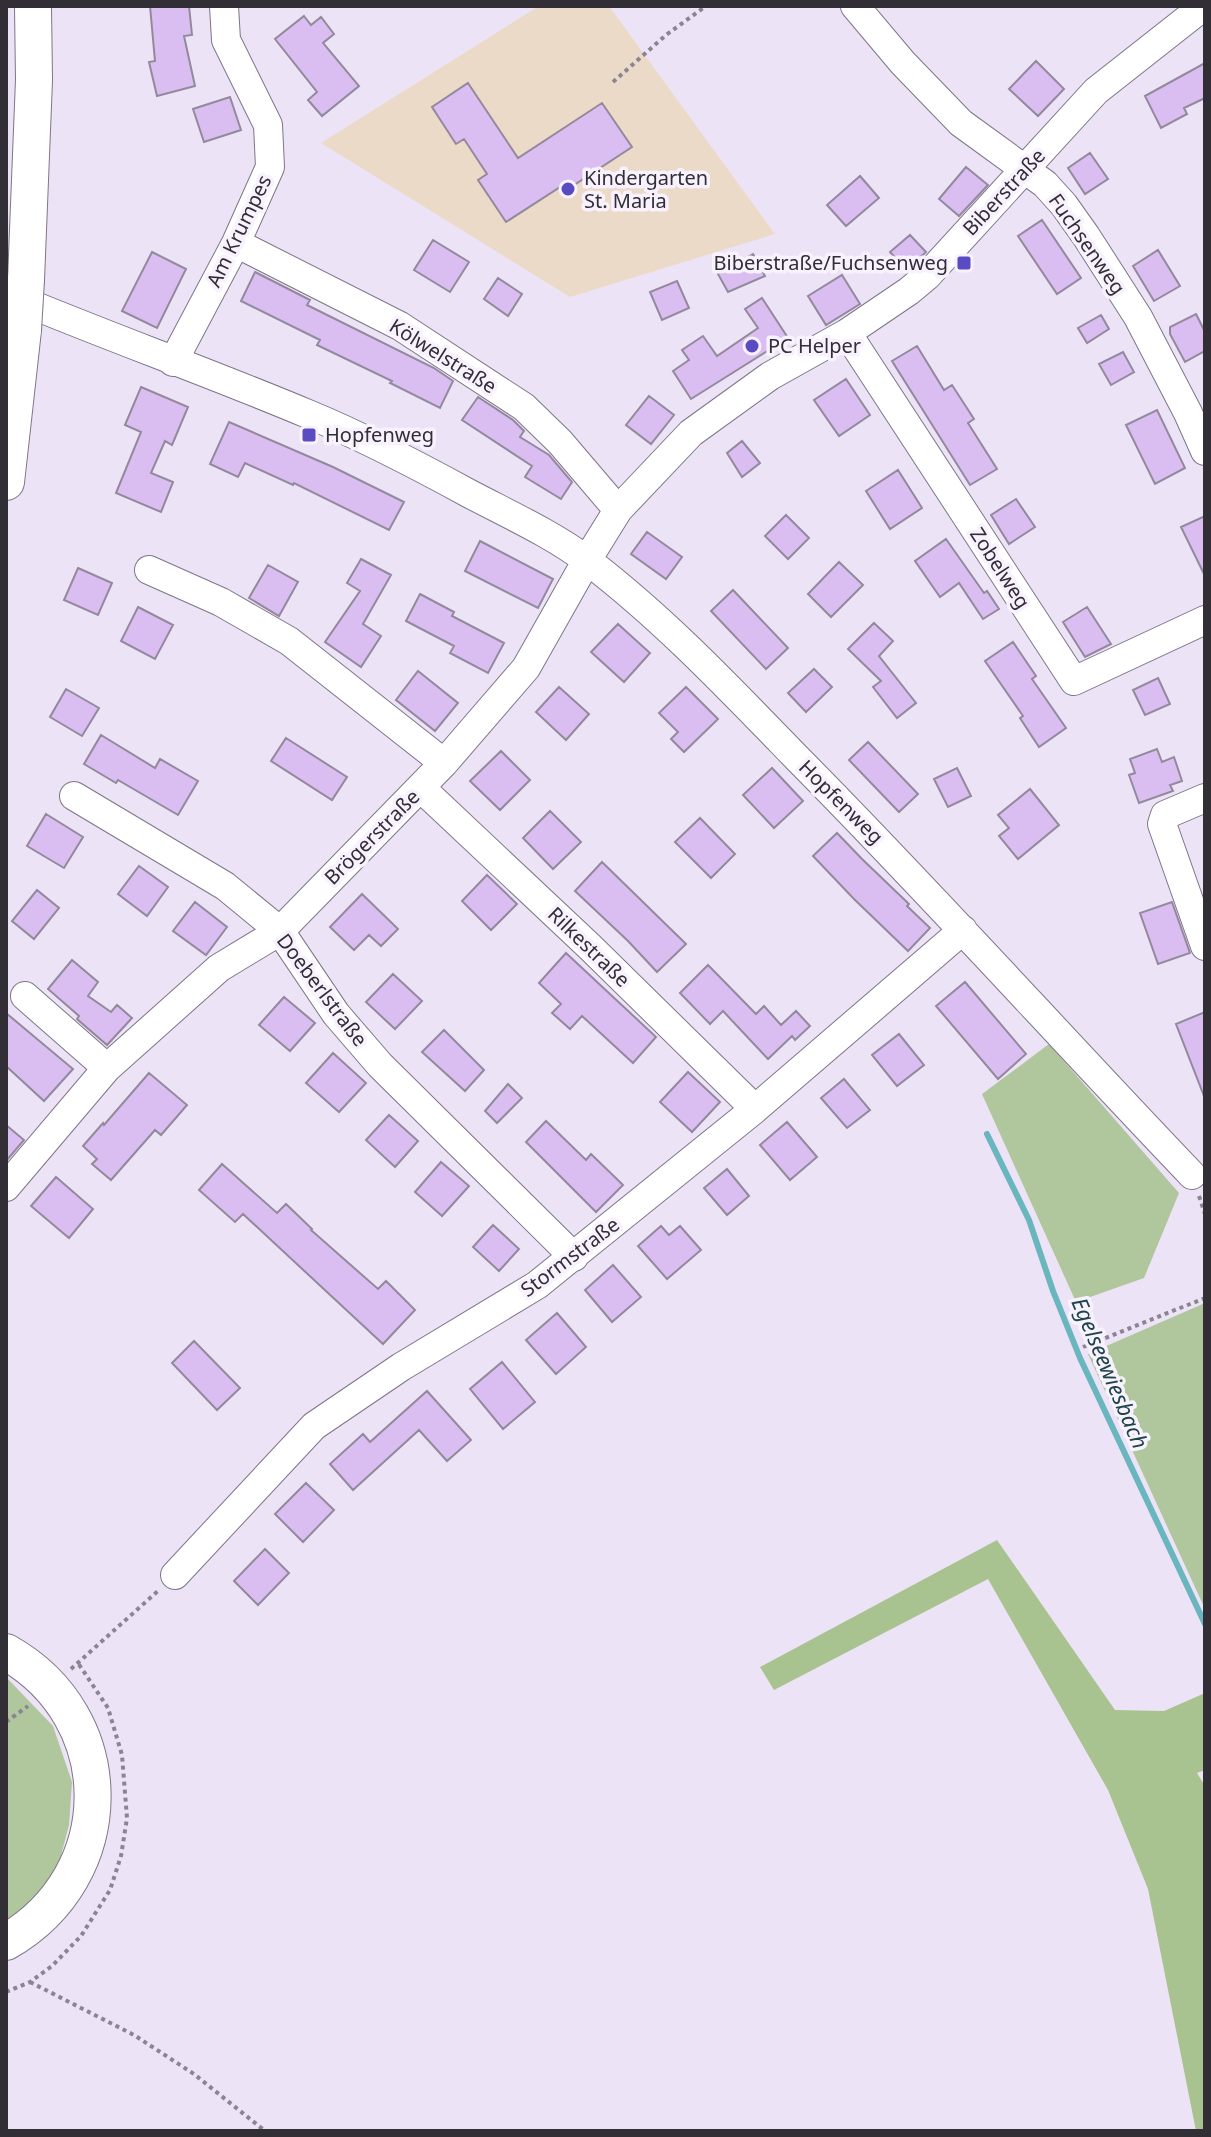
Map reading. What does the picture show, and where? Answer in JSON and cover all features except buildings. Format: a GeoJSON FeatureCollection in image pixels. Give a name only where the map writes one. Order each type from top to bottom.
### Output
{"type":"FeatureCollection","features":[{"type":"Feature","properties":{"kind":"main road"},"geometry":{"type":"LineString","coordinates":[[6,482],[23,330],[16,287],[34,80],[33,6]]}},
{"type":"Feature","properties":{"kind":"main road"},"geometry":{"type":"LineString","coordinates":[[6,1652],[37,1672],[79,1727],[90,1768],[92,1798],[91,1824],[73,1876],[42,1917],[6,1942]]}},
{"type":"Feature","properties":{"kind":"street","name":"Am Krumpes"},"geometry":{"type":"LineString","coordinates":[[173,362],[236,243],[270,167],[268,125],[226,40],[224,6]]}},
{"type":"Feature","properties":{"kind":"street","name":"Fuchsenweg"},"geometry":{"type":"LineString","coordinates":[[855,6],[903,63],[961,123],[1045,184],[1064,205],[1138,317],[1205,451]]}},
{"type":"Feature","properties":{"kind":"street","name":"Biberstraße"},"geometry":{"type":"LineString","coordinates":[[587,560],[618,510],[691,433],[770,376],[847,333],[909,291],[927,276],[1096,91],[1204,6]]}},
{"type":"Feature","properties":{"kind":"street","name":"Kölwelstraße"},"geometry":{"type":"LineString","coordinates":[[236,243],[400,326],[524,407],[560,442],[618,510]]}},
{"type":"Feature","properties":{"kind":"street","name":"Hopfenweg"},"geometry":{"type":"LineString","coordinates":[[16,287],[173,362],[308,414],[390,451],[587,560],[645,609],[718,678],[895,857],[1065,1043],[1192,1175]]}},
{"type":"Feature","properties":{"kind":"street","name":"Zobelweg"},"geometry":{"type":"LineString","coordinates":[[847,333],[1074,681],[1205,620]]}},
{"type":"Feature","properties":{"kind":"street","name":"Brögerstraße"},"geometry":{"type":"LineString","coordinates":[[6,1187],[107,1068],[219,968],[280,931],[421,788],[526,668],[587,560]]}},
{"type":"Feature","properties":{"kind":"street"},"geometry":{"type":"LineString","coordinates":[[149,570],[221,602],[289,641],[444,763]]}},
{"type":"Feature","properties":{"kind":"street","name":"Rilkestraße"},"geometry":{"type":"LineString","coordinates":[[421,788],[590,947],[755,1109]]}},
{"type":"Feature","properties":{"kind":"street","name":"Doeberlstraße"},"geometry":{"type":"LineString","coordinates":[[74,796],[225,886],[280,931],[336,1014],[380,1065],[574,1257]]}},
{"type":"Feature","properties":{"kind":"street"},"geometry":{"type":"LineString","coordinates":[[1205,798],[1165,815],[1162,824],[1205,946]]}},
{"type":"Feature","properties":{"kind":"street","name":"Stormstraße"},"geometry":{"type":"LineString","coordinates":[[175,1575],[314,1426],[401,1367],[537,1285],[574,1257],[755,1109],[963,930]]}},
{"type":"Feature","properties":{"kind":"street"},"geometry":{"type":"LineString","coordinates":[[25,996],[107,1068]]}},
{"type":"Feature","properties":{"kind":"path"},"geometry":{"type":"LineString","coordinates":[[613,82],[666,35],[706,6]]}},
{"type":"Feature","properties":{"kind":"path"},"geometry":{"type":"LineString","coordinates":[[1083,1347],[1205,1298]]}},
{"type":"Feature","properties":{"kind":"path"},"geometry":{"type":"LineString","coordinates":[[78,1663],[175,1575]]}},
{"type":"Feature","properties":{"kind":"path"},"geometry":{"type":"LineString","coordinates":[[6,1722],[33,1702]]}},
{"type":"Feature","properties":{"kind":"path"},"geometry":{"type":"LineString","coordinates":[[30,1982],[134,2035],[194,2074],[265,2131]]}},
{"type":"Feature","properties":{"kind":"shaded area","name":"Kindergarten St. Maria"},"geometry":{"type":"Polygon","coordinates":[[[539,6],[609,6],[775,234],[570,297],[321,143],[539,6]]]}},
{"type":"Feature","properties":{"kind":"green space"},"geometry":{"type":"Polygon","coordinates":[[[1049,1044],[1179,1193],[1144,1278],[1076,1302],[982,1094],[1049,1044]]]}},
{"type":"Feature","properties":{"kind":"green space"},"geometry":{"type":"Polygon","coordinates":[[[1205,1303],[1205,1609],[1088,1354],[1205,1303]]]}},
{"type":"Feature","properties":{"kind":"green space"},"geometry":{"type":"Polygon","coordinates":[[[997,1540],[1115,1710],[1164,1711],[1205,1693],[1205,1770],[1197,1773],[1205,1786],[1205,2131],[1196,2131],[1148,1889],[1108,1790],[988,1579],[774,1690],[760,1667],[997,1540]]]}},
{"type":"Feature","properties":{"kind":"green space"},"geometry":{"type":"Polygon","coordinates":[[[6,1677],[53,1726],[72,1782],[69,1825],[58,1867],[32,1903],[6,1925],[6,1677]]]}},
{"type":"Feature","properties":{"kind":"waterway","name":"Egelseewiesbach"},"geometry":{"type":"LineString","coordinates":[[987,1134],[1029,1220],[1080,1358],[1205,1624]]}},
{"type":"Feature","properties":{"kind":"place","name":"Kindergarten St. Maria"},"geometry":{"type":"Point","coordinates":[568,189]}},
{"type":"Feature","properties":{"kind":"place","name":"Biberstraße/Fuchsenweg"},"geometry":{"type":"Point","coordinates":[964,263]}},
{"type":"Feature","properties":{"kind":"place","name":"PC Helper"},"geometry":{"type":"Point","coordinates":[752,346]}},
{"type":"Feature","properties":{"kind":"place","name":"Hopfenweg"},"geometry":{"type":"Point","coordinates":[309,435]}}]}
